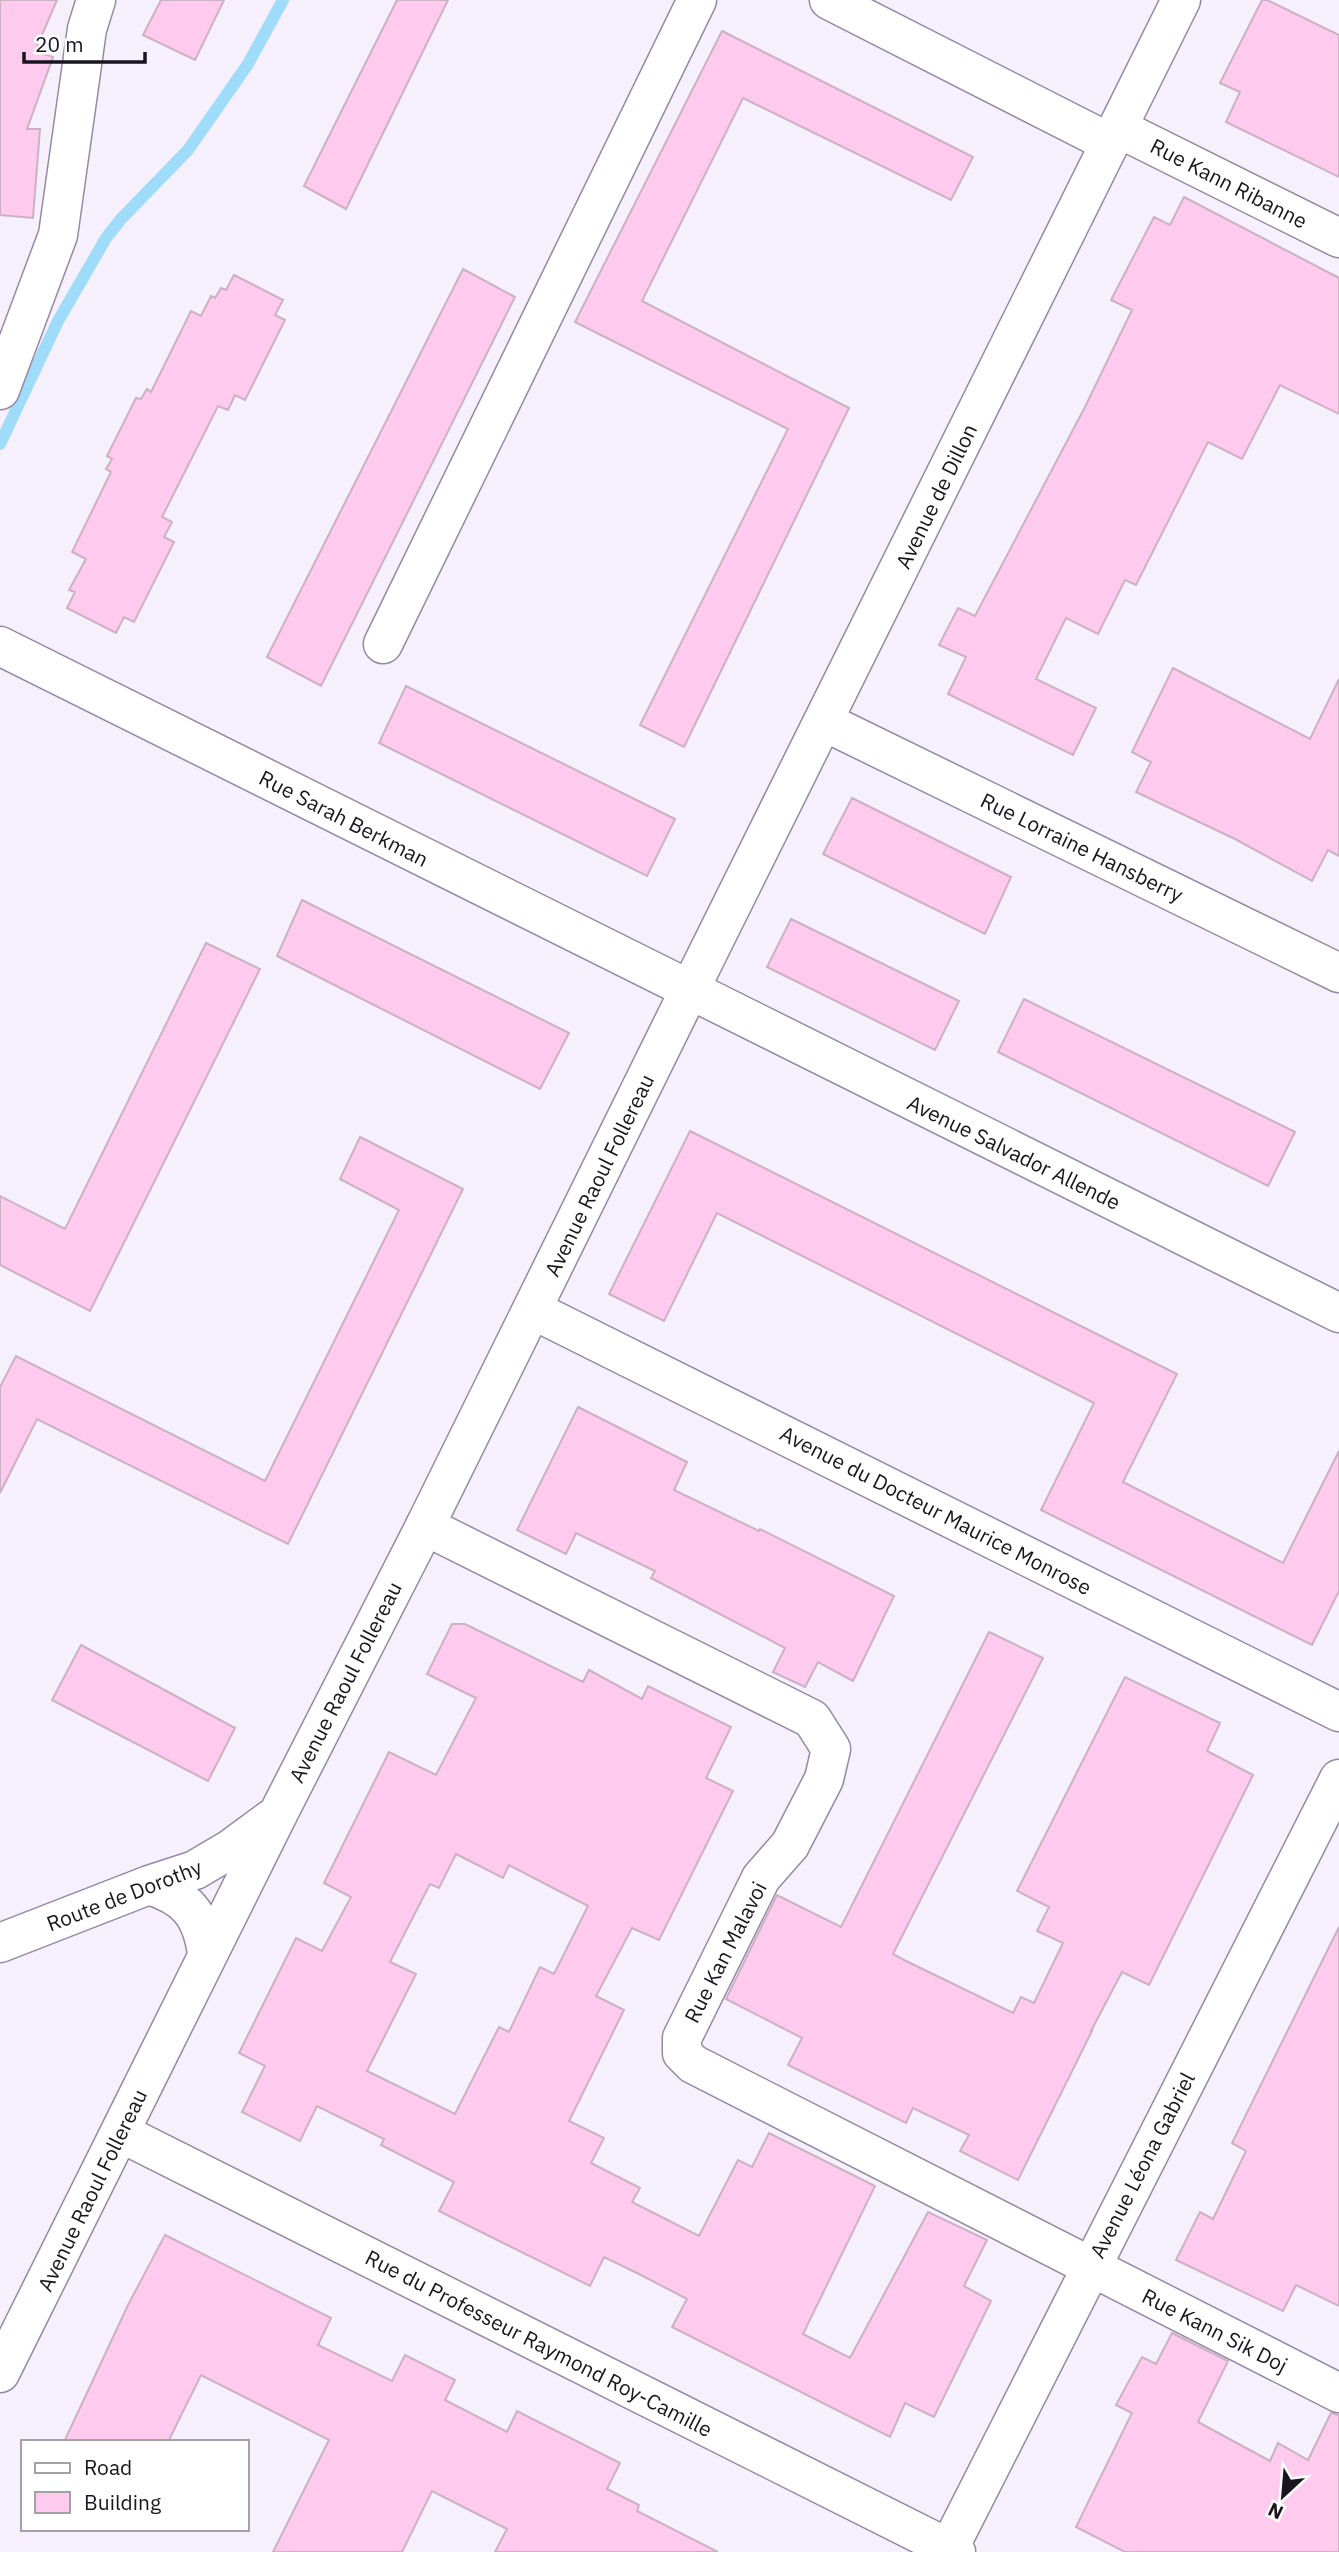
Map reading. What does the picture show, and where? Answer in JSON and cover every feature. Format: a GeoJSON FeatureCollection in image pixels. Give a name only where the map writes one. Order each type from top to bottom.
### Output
{"type":"FeatureCollection","features":[{"type":"Feature","properties":{"kind":"street"},"geometry":{"type":"LineString","coordinates":[[0,390],[58,235],[87,29],[96,0]]}},
{"type":"Feature","properties":{"kind":"street"},"geometry":{"type":"LineString","coordinates":[[383,645],[696,0]]}},
{"type":"Feature","properties":{"kind":"street","name":"Rue Kann Ribanne"},"geometry":{"type":"LineString","coordinates":[[829,0],[1339,238]]}},
{"type":"Feature","properties":{"kind":"street","name":"Avenue de Dillon"},"geometry":{"type":"LineString","coordinates":[[689,991],[825,722],[1181,0]]}},
{"type":"Feature","properties":{"kind":"street","name":"Rue Sarah Berkman"},"geometry":{"type":"LineString","coordinates":[[0,646],[689,991]]}},
{"type":"Feature","properties":{"kind":"street","name":"Rue Lorraine Hansberry"},"geometry":{"type":"LineString","coordinates":[[825,722],[1339,974]]}},
{"type":"Feature","properties":{"kind":"street","name":"Avenue Raoul Follereau"},"geometry":{"type":"LineString","coordinates":[[0,2373],[121,2133],[207,1953],[533,1310],[689,991]]}},
{"type":"Feature","properties":{"kind":"street","name":"Avenue Salvador Allende"},"geometry":{"type":"LineString","coordinates":[[689,991],[1339,1313]]}},
{"type":"Feature","properties":{"kind":"street","name":"Avenue du Docteur Maurice Monrose"},"geometry":{"type":"LineString","coordinates":[[533,1310],[1339,1712]]}},
{"type":"Feature","properties":{"kind":"street","name":"Rue Kan Malavoi"},"geometry":{"type":"LineString","coordinates":[[425,1526],[812,1719],[831,1749],[824,1779],[790,1845],[761,1878],[682,2038],[681,2053],[693,2064],[1091,2266]]}},
{"type":"Feature","properties":{"kind":"street","name":"Avenue Léona Gabriel"},"geometry":{"type":"LineString","coordinates":[[951,2551],[1091,2266],[1339,1779]]}},
{"type":"Feature","properties":{"kind":"street","name":"Route de Dorothy"},"geometry":{"type":"LineString","coordinates":[[0,1943],[195,1870],[229,1850],[278,1814]]}},
{"type":"Feature","properties":{"kind":"street"},"geometry":{"type":"LineString","coordinates":[[149,1885],[167,1891],[183,1901],[192,1911],[204,1936],[207,1953]]}},
{"type":"Feature","properties":{"kind":"street","name":"Rue du Professeur Raymond Roy-Camille"},"geometry":{"type":"LineString","coordinates":[[121,2133],[951,2551]]}},
{"type":"Feature","properties":{"kind":"street","name":"Rue Kann Sik Doj"},"geometry":{"type":"LineString","coordinates":[[1091,2266],[1339,2393]]}},
{"type":"Feature","properties":{"kind":"building"},"geometry":{"type":"Polygon","coordinates":[[[0,0],[57,0],[35,51],[53,57],[27,129],[40,129],[33,218],[0,215],[0,0]]]}},
{"type":"Feature","properties":{"kind":"building"},"geometry":{"type":"Polygon","coordinates":[[[161,0],[224,0],[195,60],[143,35],[161,0]]]}},
{"type":"Feature","properties":{"kind":"building"},"geometry":{"type":"Polygon","coordinates":[[[397,0],[448,0],[346,209],[304,186],[397,0]]]}},
{"type":"Feature","properties":{"kind":"building"},"geometry":{"type":"Polygon","coordinates":[[[1262,0],[1339,35],[1339,177],[1226,122],[1240,92],[1220,83],[1262,0]]]}},
{"type":"Feature","properties":{"kind":"building"},"geometry":{"type":"Polygon","coordinates":[[[722,31],[973,157],[951,200],[743,98],[642,301],[849,408],[684,747],[640,725],[788,429],[575,322],[722,31]]]}},
{"type":"Feature","properties":{"kind":"building"},"geometry":{"type":"Polygon","coordinates":[[[1184,197],[1339,278],[1339,414],[1280,385],[1242,459],[1208,442],[1136,585],[1125,580],[1098,634],[1066,618],[1036,679],[1096,708],[1073,755],[948,694],[966,657],[939,645],[958,608],[975,616],[1085,407],[1132,310],[1111,300],[1154,217],[1170,225],[1184,197]]]}},
{"type":"Feature","properties":{"kind":"building"},"geometry":{"type":"Polygon","coordinates":[[[463,269],[515,297],[321,686],[267,657],[463,269]]]}},
{"type":"Feature","properties":{"kind":"building"},"geometry":{"type":"Polygon","coordinates":[[[234,275],[283,300],[275,315],[285,320],[245,400],[235,395],[228,410],[218,406],[162,517],[172,522],[164,537],[174,542],[134,622],[124,617],[116,633],[67,608],[75,592],[69,590],[86,559],[72,552],[111,472],[106,469],[112,459],[107,456],[136,398],[141,399],[147,389],[151,392],[191,311],[201,316],[211,296],[215,298],[221,288],[226,290],[234,275]]]}},
{"type":"Feature","properties":{"kind":"building"},"geometry":{"type":"Polygon","coordinates":[[[1173,668],[1310,739],[1339,679],[1339,856],[1328,850],[1312,881],[1235,839],[1136,792],[1151,762],[1132,752],[1173,668]]]}},
{"type":"Feature","properties":{"kind":"building"},"geometry":{"type":"Polygon","coordinates":[[[406,686],[675,819],[647,876],[379,743],[406,686]]]}},
{"type":"Feature","properties":{"kind":"building"},"geometry":{"type":"Polygon","coordinates":[[[852,798],[1011,877],[985,934],[823,854],[852,798]]]}},
{"type":"Feature","properties":{"kind":"building"},"geometry":{"type":"Polygon","coordinates":[[[302,900],[569,1033],[540,1089],[277,956],[302,900]]]}},
{"type":"Feature","properties":{"kind":"building"},"geometry":{"type":"Polygon","coordinates":[[[791,919],[959,1001],[935,1050],[767,967],[791,919]]]}},
{"type":"Feature","properties":{"kind":"building"},"geometry":{"type":"Polygon","coordinates":[[[206,943],[260,969],[90,1311],[0,1265],[0,1196],[65,1229],[206,943]]]}},
{"type":"Feature","properties":{"kind":"building"},"geometry":{"type":"Polygon","coordinates":[[[1024,999],[1295,1132],[1268,1186],[998,1052],[1024,999]]]}},
{"type":"Feature","properties":{"kind":"building"},"geometry":{"type":"Polygon","coordinates":[[[690,1131],[1177,1374],[1123,1482],[1283,1563],[1339,1451],[1339,1591],[1312,1645],[1041,1510],[1094,1403],[717,1213],[664,1321],[609,1294],[690,1131]]]}},
{"type":"Feature","properties":{"kind":"building"},"geometry":{"type":"Polygon","coordinates":[[[360,1137],[463,1189],[288,1544],[37,1419],[0,1493],[0,1387],[16,1356],[265,1481],[399,1210],[340,1179],[360,1137]]]}},
{"type":"Feature","properties":{"kind":"building"},"geometry":{"type":"Polygon","coordinates":[[[578,1407],[687,1462],[674,1490],[759,1531],[760,1529],[894,1596],[853,1681],[818,1662],[805,1687],[773,1672],[785,1648],[651,1578],[655,1571],[576,1533],[566,1554],[517,1530],[578,1407]]]}},
{"type":"Feature","properties":{"kind":"building"},"geometry":{"type":"Polygon","coordinates":[[[452,1624],[465,1624],[583,1682],[589,1670],[642,1699],[648,1686],[731,1727],[706,1778],[733,1791],[659,1940],[632,1928],[596,1996],[624,2010],[569,2121],[604,2138],[591,2163],[640,2188],[632,2202],[699,2236],[738,2160],[752,2167],[769,2133],[875,2186],[803,2334],[850,2358],[928,2212],[987,2240],[964,2286],[991,2301],[934,2417],[905,2403],[890,2437],[672,2327],[687,2299],[639,2274],[604,2257],[590,2286],[439,2211],[454,2182],[381,2145],[384,2139],[317,2106],[300,2141],[242,2112],[265,2066],[239,2053],[296,1938],[322,1951],[351,1897],[324,1883],[389,1752],[436,1775],[476,1698],[427,1674],[452,1624]],[[456,1854],[439,1888],[430,1884],[390,1962],[416,1974],[367,2071],[455,2114],[499,2027],[509,2032],[540,1967],[554,1974],[588,1906],[509,1865],[503,1878],[456,1854]]]}},
{"type":"Feature","properties":{"kind":"building"},"geometry":{"type":"Polygon","coordinates":[[[989,1632],[1043,1658],[893,1954],[904,1960],[1013,2013],[1021,1997],[1034,2003],[1063,1943],[1037,1931],[1049,1907],[1017,1891],[1125,1677],[1220,1723],[1207,1751],[1253,1775],[1149,1985],[1122,1972],[1018,2180],[960,2151],[969,2135],[913,2108],[906,2123],[788,2065],[802,2038],[726,1999],[777,1895],[841,1927],[989,1632]]]}},
{"type":"Feature","properties":{"kind":"building"},"geometry":{"type":"Polygon","coordinates":[[[81,1645],[235,1728],[208,1781],[52,1700],[81,1645]]]}},
{"type":"Feature","properties":{"kind":"building"},"geometry":{"type":"Polygon","coordinates":[[[1339,1927],[1339,2306],[1296,2285],[1283,2311],[1176,2260],[1200,2212],[1213,2219],[1246,2151],[1232,2143],[1339,1927]]]}},
{"type":"Feature","properties":{"kind":"building"},"geometry":{"type":"Polygon","coordinates":[[[165,2235],[331,2318],[318,2345],[392,2381],[405,2355],[455,2380],[445,2400],[507,2432],[517,2411],[620,2463],[607,2489],[639,2505],[637,2511],[718,2552],[495,2552],[507,2529],[432,2491],[402,2552],[273,2552],[329,2440],[201,2375],[169,2440],[65,2440],[128,2305],[165,2235]]]}},
{"type":"Feature","properties":{"kind":"building"},"geometry":{"type":"Polygon","coordinates":[[[1172,2333],[1228,2361],[1198,2422],[1270,2461],[1278,2443],[1308,2460],[1331,2413],[1339,2415],[1339,2552],[1125,2552],[1076,2527],[1132,2413],[1116,2405],[1142,2357],[1156,2364],[1172,2333]]]}},
{"type":"Feature","properties":{"kind":"waterway"},"geometry":{"type":"LineString","coordinates":[[0,444],[58,321],[106,238],[188,150],[248,64],[283,0]]}}]}
